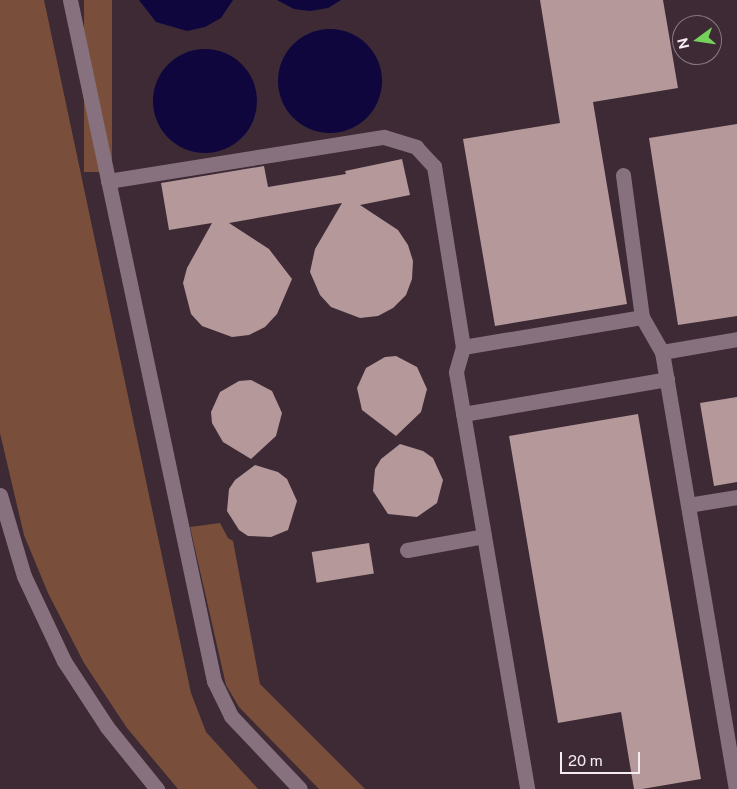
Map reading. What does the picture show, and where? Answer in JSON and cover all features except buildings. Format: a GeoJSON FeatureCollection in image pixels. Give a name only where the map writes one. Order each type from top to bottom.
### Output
{"type":"FeatureCollection","features":[{"type":"Feature","properties":{"kind":"main road"},"geometry":{"type":"LineString","coordinates":[[70,0],[214,681],[231,716],[300,789]]}},
{"type":"Feature","properties":{"kind":"main road"},"geometry":{"type":"LineString","coordinates":[[108,181],[384,137],[416,148],[434,166],[463,347],[456,372],[527,789]]}},
{"type":"Feature","properties":{"kind":"main road"},"geometry":{"type":"LineString","coordinates":[[622,176],[642,317],[662,352],[736,789]]}},
{"type":"Feature","properties":{"kind":"main road"},"geometry":{"type":"LineString","coordinates":[[463,347],[642,317]]}},
{"type":"Feature","properties":{"kind":"main road"},"geometry":{"type":"LineString","coordinates":[[662,352],[737,339]]}},
{"type":"Feature","properties":{"kind":"main road"},"geometry":{"type":"LineString","coordinates":[[463,414],[667,379]]}},
{"type":"Feature","properties":{"kind":"main road"},"geometry":{"type":"LineString","coordinates":[[0,495],[24,576],[64,661],[107,727],[157,789]]}},
{"type":"Feature","properties":{"kind":"main road"},"geometry":{"type":"LineString","coordinates":[[688,505],[737,497]]}},
{"type":"Feature","properties":{"kind":"main road"},"geometry":{"type":"LineString","coordinates":[[408,550],[484,536]]}},
{"type":"Feature","properties":{"kind":"shaded area"},"geometry":{"type":"Polygon","coordinates":[[[0,0],[44,0],[191,693],[206,732],[258,789],[178,789],[127,728],[84,663],[48,593],[24,535],[0,433],[0,0]]]}},
{"type":"Feature","properties":{"kind":"shaded area"},"geometry":{"type":"Polygon","coordinates":[[[84,0],[112,0],[112,172],[84,172],[84,0]]]}},
{"type":"Feature","properties":{"kind":"shaded area"},"geometry":{"type":"Polygon","coordinates":[[[139,0],[233,0],[221,18],[205,27],[187,31],[156,22],[139,0]]]}},
{"type":"Feature","properties":{"kind":"shaded area"},"geometry":{"type":"Polygon","coordinates":[[[277,0],[341,0],[328,8],[310,11],[294,9],[277,0]]]}},
{"type":"Feature","properties":{"kind":"shaded area"},"geometry":{"type":"Polygon","coordinates":[[[330,29],[350,33],[367,44],[378,61],[382,81],[378,101],[367,118],[350,129],[330,133],[310,129],[293,118],[282,101],[278,81],[282,61],[293,44],[310,33],[330,29]]]}},
{"type":"Feature","properties":{"kind":"shaded area"},"geometry":{"type":"Polygon","coordinates":[[[205,49],[225,53],[242,64],[253,81],[257,101],[253,121],[242,138],[225,149],[205,153],[185,149],[168,138],[157,121],[153,101],[157,81],[168,64],[185,53],[205,49]]]}},
{"type":"Feature","properties":{"kind":"shaded area"},"geometry":{"type":"Polygon","coordinates":[[[220,523],[228,538],[233,541],[260,684],[365,789],[319,789],[239,707],[226,685],[190,527],[220,523]]]}}]}
